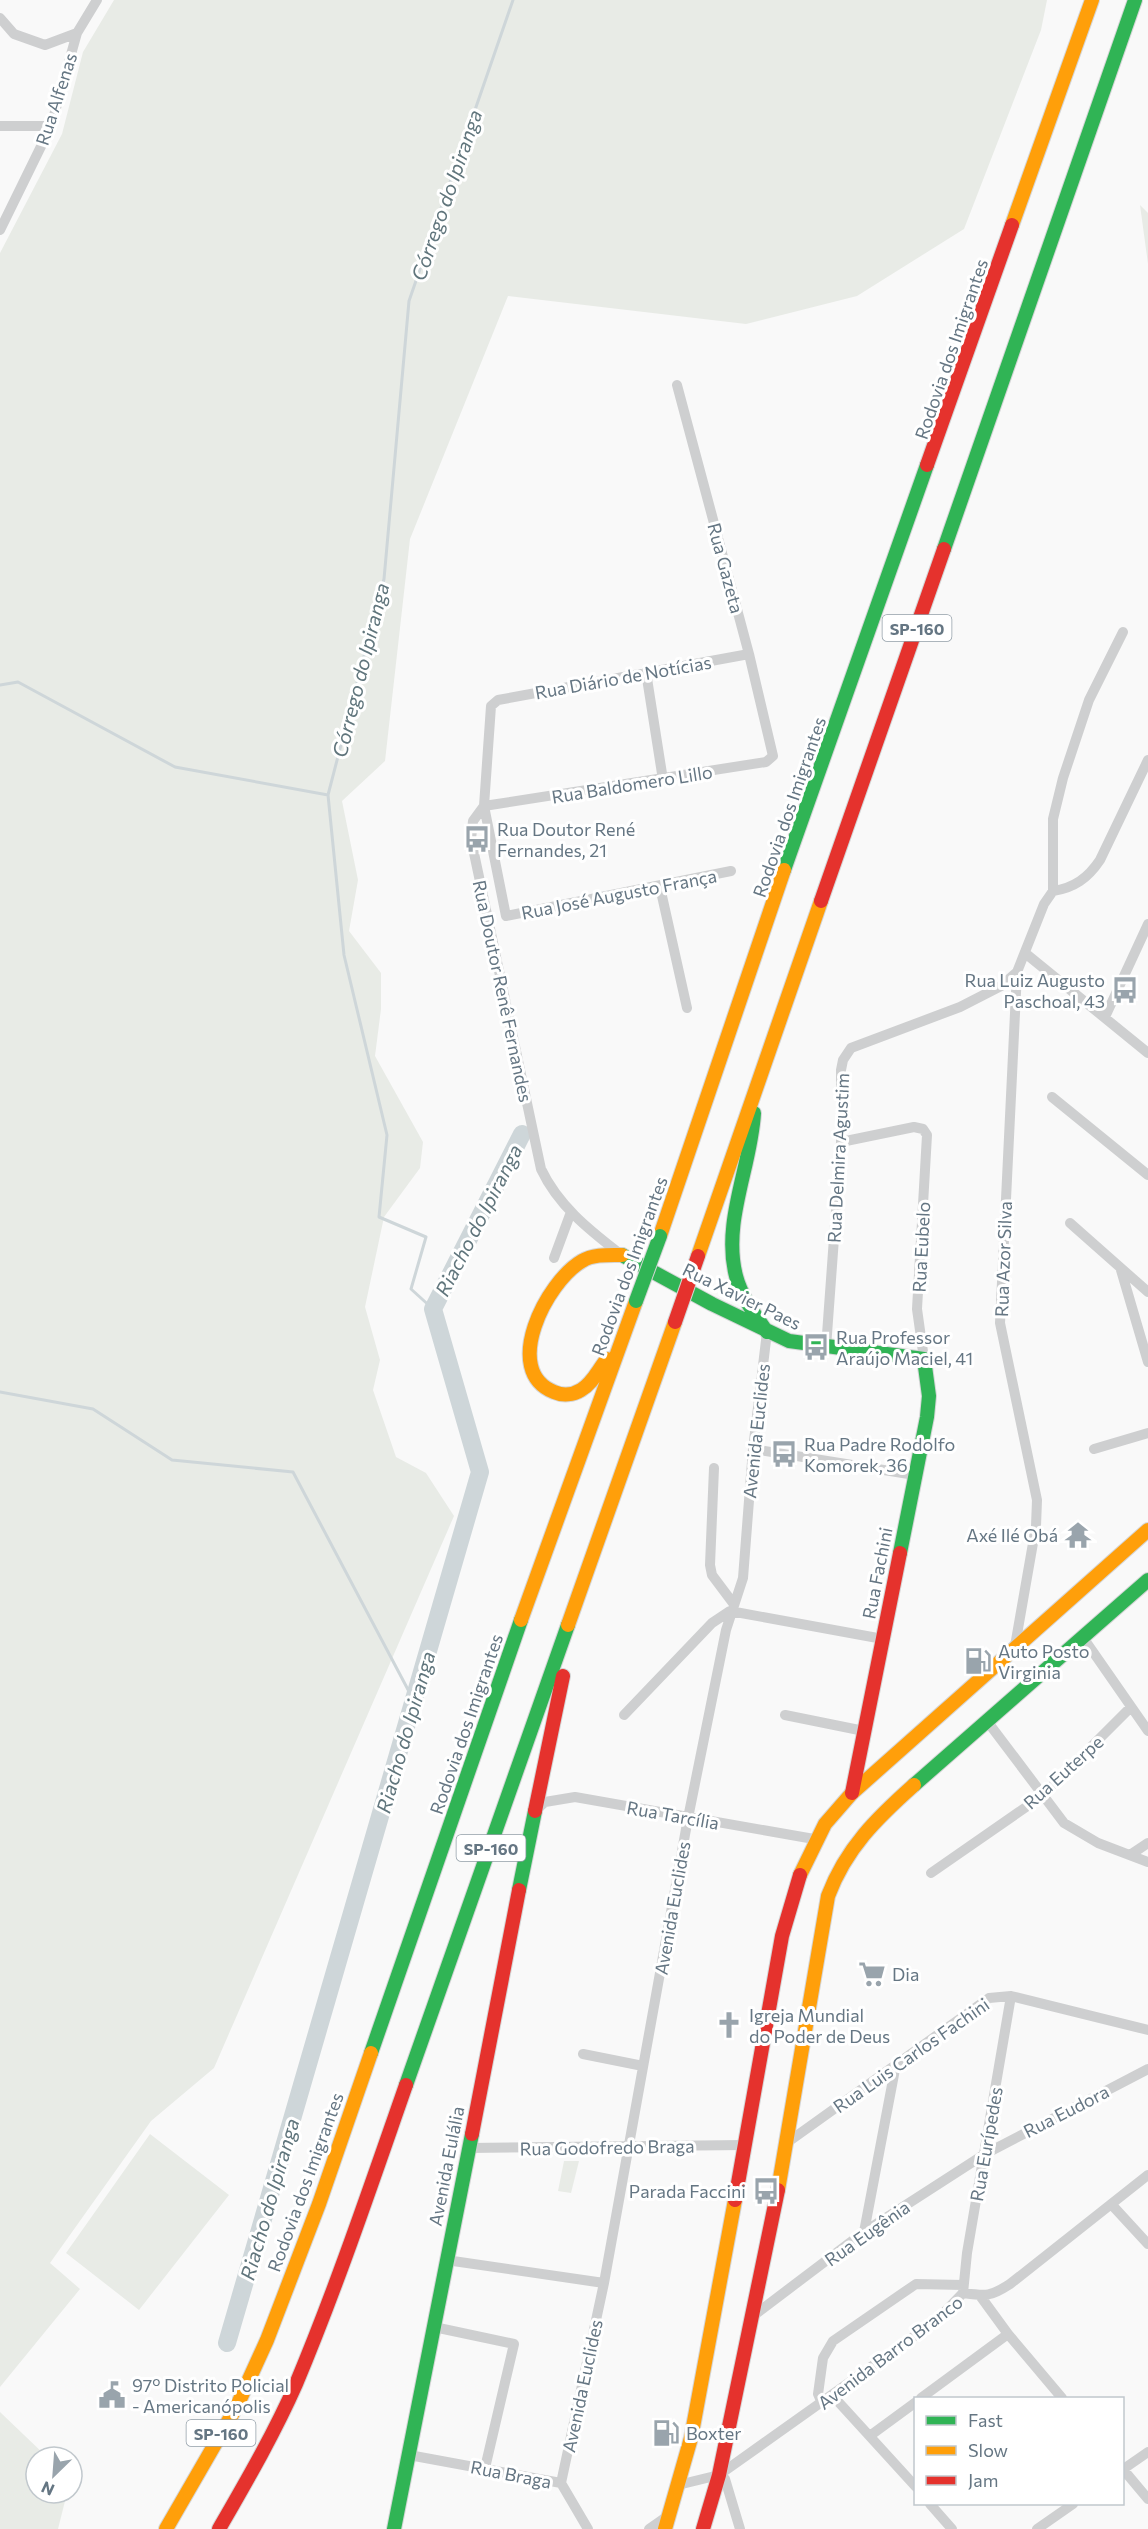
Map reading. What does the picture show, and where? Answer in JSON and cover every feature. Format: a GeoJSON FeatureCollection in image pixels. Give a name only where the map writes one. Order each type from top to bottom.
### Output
{"type":"FeatureCollection","features":[{"type":"Feature","properties":{"kind":"main road","name":"Rodovia dos Imigrantes"},"geometry":{"type":"LineString","coordinates":[[166,2529],[237,2406],[267,2340],[307,2235],[557,1517],[660,1236],[792,848],[1092,0]]}},
{"type":"Feature","properties":{"kind":"main road","name":"SP-160"},"geometry":{"type":"LineString","coordinates":[[219,2529],[259,2459],[295,2386],[338,2279],[675,1322],[1135,0]]}},
{"type":"Feature","properties":{"kind":"main road"},"geometry":{"type":"LineString","coordinates":[[754,1096],[755,1135],[735,1215],[732,1254],[736,1275],[745,1298],[767,1332]]}},
{"type":"Feature","properties":{"kind":"main road"},"geometry":{"type":"LineString","coordinates":[[617,1352],[606,1359],[585,1388],[564,1395],[553,1393],[537,1382],[531,1370],[529,1353],[543,1307],[565,1273],[583,1260],[622,1255]]}},
{"type":"Feature","properties":{"kind":"main road","name":"Rua Xavier Paes"},"geometry":{"type":"LineString","coordinates":[[622,1255],[767,1332],[789,1341],[826,1348],[924,1359]]}},
{"type":"Feature","properties":{"kind":"main road","name":"Rua Fachini"},"geometry":{"type":"LineString","coordinates":[[852,1793],[929,1395],[924,1359]]}},
{"type":"Feature","properties":{"kind":"main road"},"geometry":{"type":"LineString","coordinates":[[665,2529],[678,2485],[705,2370],[782,1936],[795,1887],[814,1839],[852,1793],[1148,1530]]}},
{"type":"Feature","properties":{"kind":"main road"},"geometry":{"type":"LineString","coordinates":[[704,2529],[753,2316],[788,2142],[824,1910],[833,1879],[848,1850],[874,1820],[1148,1580]]}},
{"type":"Feature","properties":{"kind":"main road","name":"Avenida Eulália"},"geometry":{"type":"LineString","coordinates":[[394,2529],[580,1593]]}},
{"type":"Feature","properties":{"kind":"street","name":"Rua Alfenas"},"geometry":{"type":"LineString","coordinates":[[0,230],[51,126],[77,33],[97,0]]}},
{"type":"Feature","properties":{"kind":"street"},"geometry":{"type":"LineString","coordinates":[[0,18],[14,34],[45,45],[77,33]]}},
{"type":"Feature","properties":{"kind":"street"},"geometry":{"type":"LineString","coordinates":[[0,126],[51,126]]}},
{"type":"Feature","properties":{"kind":"street","name":"Rua Gazeta"},"geometry":{"type":"LineString","coordinates":[[677,385],[773,751]]}},
{"type":"Feature","properties":{"kind":"street"},"geometry":{"type":"LineString","coordinates":[[1017,972],[1044,904],[1053,891],[1053,819],[1062,778],[1089,700],[1123,632]]}},
{"type":"Feature","properties":{"kind":"street","name":"Rua Diário de Notícias"},"geometry":{"type":"LineString","coordinates":[[498,700],[749,654]]}},
{"type":"Feature","properties":{"kind":"street"},"geometry":{"type":"LineString","coordinates":[[646,672],[663,780]]}},
{"type":"Feature","properties":{"kind":"street","name":"Rua Doutor Renê Fernandes"},"geometry":{"type":"LineString","coordinates":[[498,700],[490,711],[484,806],[473,821],[471,839],[541,1169],[549,1187],[571,1212],[622,1255]]}},
{"type":"Feature","properties":{"kind":"street","name":"Rua Baldomero Lillo"},"geometry":{"type":"LineString","coordinates":[[484,806],[663,780],[766,762],[771,760],[773,751]]}},
{"type":"Feature","properties":{"kind":"street"},"geometry":{"type":"LineString","coordinates":[[1053,891],[1068,889],[1090,874],[1100,860],[1148,760]]}},
{"type":"Feature","properties":{"kind":"street","name":"Rua José Augusto França"},"geometry":{"type":"LineString","coordinates":[[484,806],[506,916],[731,872]]}},
{"type":"Feature","properties":{"kind":"street"},"geometry":{"type":"LineString","coordinates":[[660,887],[687,1008]]}},
{"type":"Feature","properties":{"kind":"street"},"geometry":{"type":"LineString","coordinates":[[1105,1017],[1148,924]]}},
{"type":"Feature","properties":{"kind":"street"},"geometry":{"type":"LineString","coordinates":[[1025,953],[1148,1053]]}},
{"type":"Feature","properties":{"kind":"street","name":"Rua Delmira Agustim"},"geometry":{"type":"LineString","coordinates":[[826,1348],[841,1142],[841,1070],[846,1053],[851,1048],[960,1007],[1001,986],[1017,972]]}},
{"type":"Feature","properties":{"kind":"street","name":"Rua Azor Silva"},"geometry":{"type":"LineString","coordinates":[[1015,1649],[1036,1526],[1037,1500],[1000,1323],[1017,972]]}},
{"type":"Feature","properties":{"kind":"street"},"geometry":{"type":"LineString","coordinates":[[1052,1097],[1148,1175]]}},
{"type":"Feature","properties":{"kind":"street","name":"Rua Eubelo"},"geometry":{"type":"LineString","coordinates":[[841,1142],[914,1127],[923,1129],[927,1135],[917,1309],[924,1359]]}},
{"type":"Feature","properties":{"kind":"street"},"geometry":{"type":"LineString","coordinates":[[554,1258],[571,1212]]}},
{"type":"Feature","properties":{"kind":"street"},"geometry":{"type":"LineString","coordinates":[[1070,1223],[1148,1292]]}},
{"type":"Feature","properties":{"kind":"street"},"geometry":{"type":"LineString","coordinates":[[1121,1269],[1148,1362]]}},
{"type":"Feature","properties":{"kind":"street","name":"Avenida Euclides"},"geometry":{"type":"LineString","coordinates":[[561,2483],[604,2283],[630,2147],[688,1818],[732,1607],[743,1578],[753,1449],[767,1332]]}},
{"type":"Feature","properties":{"kind":"street"},"geometry":{"type":"LineString","coordinates":[[1094,1449],[1148,1433]]}},
{"type":"Feature","properties":{"kind":"street"},"geometry":{"type":"LineString","coordinates":[[753,1449],[915,1475]]}},
{"type":"Feature","properties":{"kind":"street"},"geometry":{"type":"LineString","coordinates":[[714,1468],[710,1565],[718,1586],[732,1607],[883,1639]]}},
{"type":"Feature","properties":{"kind":"street"},"geometry":{"type":"LineString","coordinates":[[624,1715],[712,1623],[732,1607]]}},
{"type":"Feature","properties":{"kind":"street"},"geometry":{"type":"LineString","coordinates":[[1082,1636],[1148,1731]]}},
{"type":"Feature","properties":{"kind":"street","name":"Rua Euterpe"},"geometry":{"type":"LineString","coordinates":[[931,1874],[1042,1796],[1131,1707]]}},
{"type":"Feature","properties":{"kind":"street"},"geometry":{"type":"LineString","coordinates":[[785,1715],[864,1731]]}},
{"type":"Feature","properties":{"kind":"street"},"geometry":{"type":"LineString","coordinates":[[987,1721],[1058,1818],[1076,1832],[1148,1862]]}},
{"type":"Feature","properties":{"kind":"street","name":"Rua Tarcília"},"geometry":{"type":"LineString","coordinates":[[535,1811],[545,1802],[575,1797],[814,1839]]}},
{"type":"Feature","properties":{"kind":"street"},"geometry":{"type":"LineString","coordinates":[[1130,1855],[1148,1843]]}},
{"type":"Feature","properties":{"kind":"street","name":"Rua Luis Carlos Fachini"},"geometry":{"type":"LineString","coordinates":[[788,2142],[989,1998],[1011,1996],[1148,2030]]}},
{"type":"Feature","properties":{"kind":"street","name":"Rua Eurípedes"},"geometry":{"type":"LineString","coordinates":[[963,2289],[1011,1996]]}},
{"type":"Feature","properties":{"kind":"street"},"geometry":{"type":"LineString","coordinates":[[583,2054],[643,2066]]}},
{"type":"Feature","properties":{"kind":"street"},"geometry":{"type":"LineString","coordinates":[[864,2232],[896,2064]]}},
{"type":"Feature","properties":{"kind":"street","name":"Rua Eudora"},"geometry":{"type":"LineString","coordinates":[[985,2154],[1148,2069]]}},
{"type":"Feature","properties":{"kind":"street","name":"Rua Godofredo Braga"},"geometry":{"type":"LineString","coordinates":[[468,2148],[745,2145]]}},
{"type":"Feature","properties":{"kind":"street","name":"Rua Eugênia"},"geometry":{"type":"LineString","coordinates":[[753,2316],[864,2232],[985,2154]]}},
{"type":"Feature","properties":{"kind":"street","name":"Avenida Barro Branco"},"geometry":{"type":"LineString","coordinates":[[718,2475],[833,2396],[937,2320],[963,2289],[981,2297],[997,2293],[1148,2175]]}},
{"type":"Feature","properties":{"kind":"street"},"geometry":{"type":"LineString","coordinates":[[1112,2205],[1148,2244]]}},
{"type":"Feature","properties":{"kind":"street"},"geometry":{"type":"LineString","coordinates":[[446,2260],[604,2283]]}},
{"type":"Feature","properties":{"kind":"street"},"geometry":{"type":"LineString","coordinates":[[822,2403],[818,2394],[823,2358],[833,2341],[916,2284],[963,2289]]}},
{"type":"Feature","properties":{"kind":"street"},"geometry":{"type":"LineString","coordinates":[[981,2297],[1008,2334],[1061,2397]]}},
{"type":"Feature","properties":{"kind":"street"},"geometry":{"type":"LineString","coordinates":[[434,2328],[514,2344],[485,2468]]}},
{"type":"Feature","properties":{"kind":"street"},"geometry":{"type":"LineString","coordinates":[[922,2397],[1008,2334]]}},
{"type":"Feature","properties":{"kind":"street"},"geometry":{"type":"LineString","coordinates":[[833,2396],[871,2435],[914,2486]]}},
{"type":"Feature","properties":{"kind":"street"},"geometry":{"type":"LineString","coordinates":[[871,2435],[914,2403]]}},
{"type":"Feature","properties":{"kind":"street"},"geometry":{"type":"LineString","coordinates":[[1124,2468],[1148,2452]]}},
{"type":"Feature","properties":{"kind":"street","name":"Rua Braga"},"geometry":{"type":"LineString","coordinates":[[410,2455],[561,2483],[588,2529]]}},
{"type":"Feature","properties":{"kind":"street"},"geometry":{"type":"LineString","coordinates":[[1124,2470],[1148,2499]]}},
{"type":"Feature","properties":{"kind":"street"},"geometry":{"type":"LineString","coordinates":[[678,2485],[718,2475],[728,2482],[732,2509],[740,2529]]}},
{"type":"Feature","properties":{"kind":"street"},"geometry":{"type":"LineString","coordinates":[[931,2505],[952,2529]]}},
{"type":"Feature","properties":{"kind":"street"},"geometry":{"type":"LineString","coordinates":[[1037,2529],[1073,2505]]}},
{"type":"Feature","properties":{"kind":"street"},"geometry":{"type":"LineString","coordinates":[[649,2529],[669,2514]]}},
{"type":"Feature","properties":{"kind":"shaded area"},"geometry":{"type":"Polygon","coordinates":[[[114,0],[1047,0],[1041,30],[964,229],[857,296],[746,324],[508,296],[410,539],[385,761],[342,801],[358,880],[349,931],[381,973],[381,1009],[375,1056],[423,1142],[420,1168],[384,1217],[365,1307],[380,1360],[373,1390],[396,1457],[426,1473],[454,1516],[214,2068],[151,2121],[50,2263],[80,2289],[0,2387],[0,253],[62,134],[83,52],[114,0]]]}},
{"type":"Feature","properties":{"kind":"shaded area"},"geometry":{"type":"Polygon","coordinates":[[[1140,205],[1148,213],[1148,264],[1140,205]]]}},
{"type":"Feature","properties":{"kind":"shaded area"},"geometry":{"type":"Polygon","coordinates":[[[150,2134],[229,2195],[139,2310],[66,2253],[150,2134]]]}},
{"type":"Feature","properties":{"kind":"shaded area"},"geometry":{"type":"Polygon","coordinates":[[[564,2161],[579,2161],[571,2193],[558,2191],[564,2161]]]}},
{"type":"Feature","properties":{"kind":"shaded area"},"geometry":{"type":"Polygon","coordinates":[[[0,2412],[34,2445],[24,2445],[24,2505],[64,2505],[58,2529],[0,2529],[0,2412]]]}},
{"type":"Feature","properties":{"kind":"waterway","name":"Córrego do Ipiranga"},"geometry":{"type":"LineString","coordinates":[[433,1309],[411,1289],[426,1237],[379,1217],[387,1135],[344,955],[328,795],[384,579],[409,301],[513,0]]}},
{"type":"Feature","properties":{"kind":"waterway"},"geometry":{"type":"LineString","coordinates":[[0,685],[18,682],[175,767],[328,795]]}},
{"type":"Feature","properties":{"kind":"waterway","name":"Riacho do Ipiranga"},"geometry":{"type":"LineString","coordinates":[[227,2343],[480,1472],[433,1309],[522,1134]]}},
{"type":"Feature","properties":{"kind":"waterway"},"geometry":{"type":"LineString","coordinates":[[0,1392],[93,1409],[172,1460],[293,1472],[414,1701]]}},
{"type":"Feature","properties":{"kind":"traffic: fast"},"geometry":{"type":"LineString","coordinates":[[944,549],[1135,0]]}},
{"type":"Feature","properties":{"kind":"traffic: fast"},"geometry":{"type":"LineString","coordinates":[[784,870],[927,465]]}},
{"type":"Feature","properties":{"kind":"traffic: fast"},"geometry":{"type":"LineString","coordinates":[[754,1113],[732,1235],[733,1256],[741,1291],[767,1332]]}},
{"type":"Feature","properties":{"kind":"traffic: fast"},"geometry":{"type":"LineString","coordinates":[[636,1301],[660,1236]]}},
{"type":"Feature","properties":{"kind":"traffic: fast"},"geometry":{"type":"LineString","coordinates":[[622,1255],[712,1304],[789,1341],[924,1359],[929,1396],[927,1417],[900,1553]]}},
{"type":"Feature","properties":{"kind":"traffic: fast"},"geometry":{"type":"LineString","coordinates":[[914,1785],[1148,1580]]}},
{"type":"Feature","properties":{"kind":"traffic: fast"},"geometry":{"type":"LineString","coordinates":[[371,2053],[521,1620]]}},
{"type":"Feature","properties":{"kind":"traffic: fast"},"geometry":{"type":"LineString","coordinates":[[406,2085],[568,1625]]}},
{"type":"Feature","properties":{"kind":"traffic: fast"},"geometry":{"type":"LineString","coordinates":[[519,1890],[535,1811]]}},
{"type":"Feature","properties":{"kind":"traffic: fast"},"geometry":{"type":"LineString","coordinates":[[394,2529],[472,2134]]}},
{"type":"Feature","properties":{"kind":"traffic: slow"},"geometry":{"type":"LineString","coordinates":[[1012,225],[1092,0]]}},
{"type":"Feature","properties":{"kind":"traffic: slow"},"geometry":{"type":"LineString","coordinates":[[660,1236],[784,870]]}},
{"type":"Feature","properties":{"kind":"traffic: slow"},"geometry":{"type":"LineString","coordinates":[[698,1256],[821,901]]}},
{"type":"Feature","properties":{"kind":"traffic: slow"},"geometry":{"type":"LineString","coordinates":[[607,1359],[585,1387],[575,1393],[561,1394],[554,1392],[539,1381],[531,1366],[530,1347],[543,1306],[568,1272],[591,1257],[622,1255]]}},
{"type":"Feature","properties":{"kind":"traffic: slow"},"geometry":{"type":"LineString","coordinates":[[521,1620],[636,1301]]}},
{"type":"Feature","properties":{"kind":"traffic: slow"},"geometry":{"type":"LineString","coordinates":[[568,1625],[675,1322]]}},
{"type":"Feature","properties":{"kind":"traffic: slow"},"geometry":{"type":"LineString","coordinates":[[800,1875],[825,1824],[852,1793],[1148,1530]]}},
{"type":"Feature","properties":{"kind":"traffic: slow"},"geometry":{"type":"LineString","coordinates":[[778,2190],[828,1896],[853,1848],[875,1822],[914,1785]]}},
{"type":"Feature","properties":{"kind":"traffic: slow"},"geometry":{"type":"LineString","coordinates":[[166,2529],[237,2406],[267,2340],[319,2204],[371,2053]]}},
{"type":"Feature","properties":{"kind":"traffic: slow"},"geometry":{"type":"LineString","coordinates":[[665,2529],[691,2438],[735,2200]]}},
{"type":"Feature","properties":{"kind":"traffic: jam"},"geometry":{"type":"LineString","coordinates":[[927,465],[1012,225]]}},
{"type":"Feature","properties":{"kind":"traffic: jam"},"geometry":{"type":"LineString","coordinates":[[821,901],[944,549]]}},
{"type":"Feature","properties":{"kind":"traffic: jam"},"geometry":{"type":"LineString","coordinates":[[675,1322],[698,1256]]}},
{"type":"Feature","properties":{"kind":"traffic: jam"},"geometry":{"type":"LineString","coordinates":[[852,1793],[900,1553]]}},
{"type":"Feature","properties":{"kind":"traffic: jam"},"geometry":{"type":"LineString","coordinates":[[535,1811],[563,1676]]}},
{"type":"Feature","properties":{"kind":"traffic: jam"},"geometry":{"type":"LineString","coordinates":[[735,2200],[782,1936],[800,1875]]}},
{"type":"Feature","properties":{"kind":"traffic: jam"},"geometry":{"type":"LineString","coordinates":[[472,2134],[519,1890]]}},
{"type":"Feature","properties":{"kind":"traffic: jam"},"geometry":{"type":"LineString","coordinates":[[219,2529],[269,2439],[296,2384],[340,2273],[406,2085]]}},
{"type":"Feature","properties":{"kind":"traffic: jam"},"geometry":{"type":"LineString","coordinates":[[703,2529],[719,2475],[778,2190]]}},
{"type":"Feature","properties":{"kind":"place","name":"Rua Doutor René Fernandes, 21"},"geometry":{"type":"Point","coordinates":[477,839]}},
{"type":"Feature","properties":{"kind":"place","name":"Rua Luiz Augusto Paschoal, 43"},"geometry":{"type":"Point","coordinates":[1125,990]}},
{"type":"Feature","properties":{"kind":"place","name":"Rua Professor Araújo Maciel, 41"},"geometry":{"type":"Point","coordinates":[816,1347]}},
{"type":"Feature","properties":{"kind":"place","name":"Rua Padre Rodolfo Komorek, 36"},"geometry":{"type":"Point","coordinates":[784,1454]}},
{"type":"Feature","properties":{"kind":"place","name":"Axé Ilé Obá"},"geometry":{"type":"Point","coordinates":[1078,1535]}},
{"type":"Feature","properties":{"kind":"place","name":"Auto Posto Virginia"},"geometry":{"type":"Point","coordinates":[978,1661]}},
{"type":"Feature","properties":{"kind":"place","name":"Dia"},"geometry":{"type":"Point","coordinates":[872,1974]}},
{"type":"Feature","properties":{"kind":"place","name":"Igreja Mundial do Poder de Deus"},"geometry":{"type":"Point","coordinates":[729,2025]}},
{"type":"Feature","properties":{"kind":"place","name":"Parada Faccini"},"geometry":{"type":"Point","coordinates":[766,2191]}},
{"type":"Feature","properties":{"kind":"place","name":"97º Distrito Policial - Americanópolis"},"geometry":{"type":"Point","coordinates":[112,2395]}},
{"type":"Feature","properties":{"kind":"place","name":"Boxter"},"geometry":{"type":"Point","coordinates":[666,2433]}}]}
